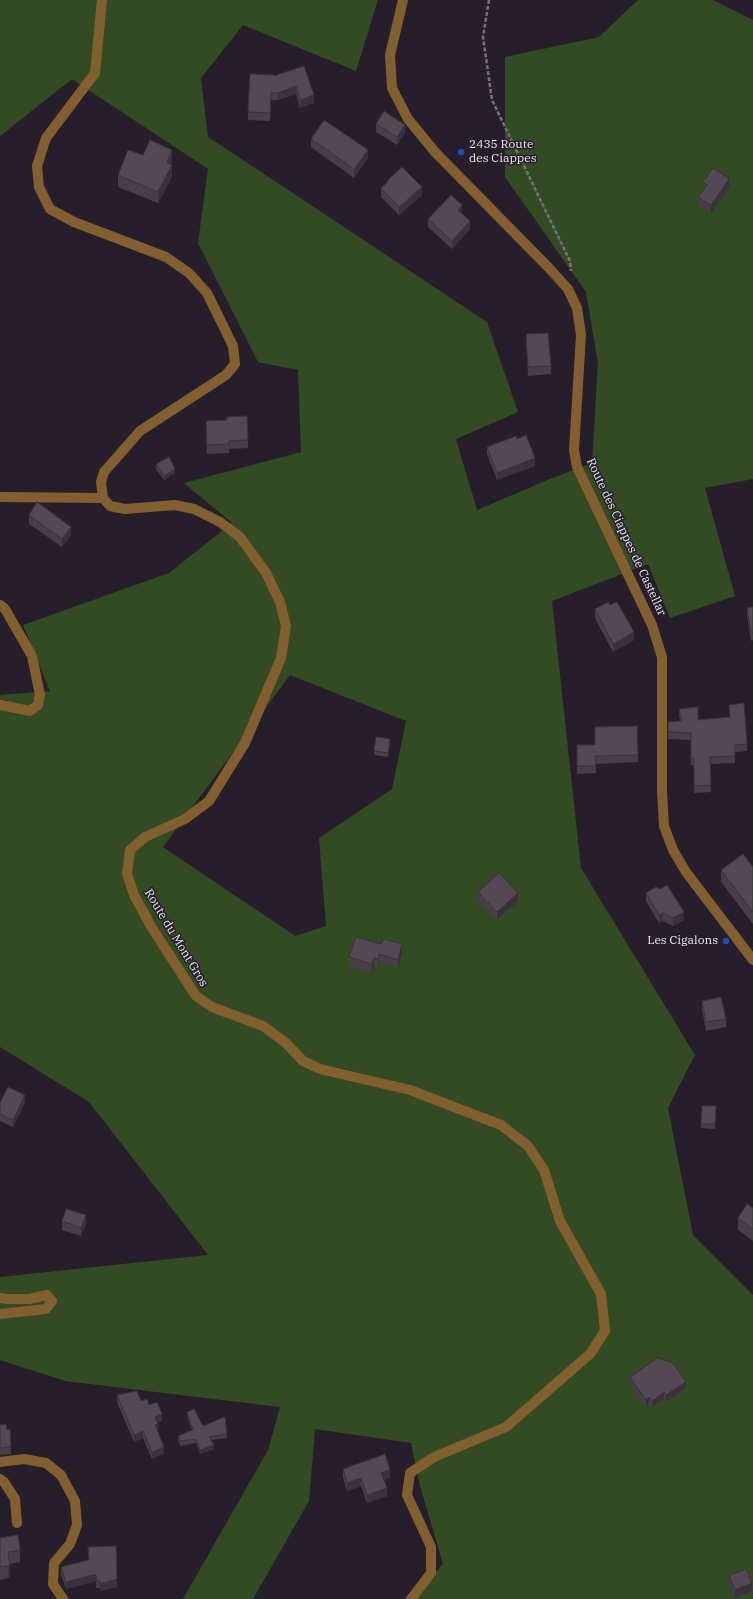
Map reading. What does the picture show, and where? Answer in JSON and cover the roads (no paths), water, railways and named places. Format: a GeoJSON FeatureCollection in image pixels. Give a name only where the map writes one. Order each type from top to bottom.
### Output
{"type":"FeatureCollection","features":[{"type":"Feature","properties":{"kind":"street"},"geometry":{"type":"LineString","coordinates":[[0,497],[102,498],[102,482],[104,472],[140,431],[226,375],[235,364],[233,346],[207,292],[189,273],[166,257],[74,222],[50,209],[39,187],[37,166],[46,138],[95,74],[102,0]]}},
{"type":"Feature","properties":{"kind":"street","name":"Route des Ciappes de Castellar"},"geometry":{"type":"LineString","coordinates":[[403,0],[390,55],[392,88],[408,119],[435,152],[568,289],[577,308],[581,335],[574,450],[577,466],[652,626],[662,657],[662,791],[664,826],[673,850],[686,872],[753,960]]}},
{"type":"Feature","properties":{"kind":"street","name":"Route du Mont Gros"},"geometry":{"type":"LineString","coordinates":[[102,498],[110,506],[125,510],[175,505],[194,509],[220,522],[240,537],[266,573],[280,602],[286,626],[281,658],[245,743],[208,801],[185,819],[144,837],[130,850],[127,874],[134,895],[152,928],[196,996],[212,1007],[263,1026],[286,1043],[303,1061],[320,1069],[410,1090],[501,1125],[528,1146],[544,1170],[560,1221],[601,1294],[605,1331],[590,1354],[506,1427],[434,1457],[410,1473],[408,1495],[430,1547],[431,1573],[411,1599]]}},
{"type":"Feature","properties":{"kind":"street"},"geometry":{"type":"LineString","coordinates":[[0,606],[5,609],[32,656],[40,695],[38,705],[30,711],[0,705]]}},
{"type":"Feature","properties":{"kind":"street"},"geometry":{"type":"LineString","coordinates":[[0,1298],[29,1299],[47,1295],[52,1300],[46,1309],[0,1314]]}},
{"type":"Feature","properties":{"kind":"street"},"geometry":{"type":"LineString","coordinates":[[0,1462],[24,1459],[46,1463],[61,1475],[75,1501],[76,1525],[70,1544],[54,1563],[53,1584],[64,1599]]}},
{"type":"Feature","properties":{"kind":"street"},"geometry":{"type":"LineString","coordinates":[[0,1479],[4,1482],[15,1499],[17,1523]]}},
{"type":"Feature","properties":{"kind":"place","name":"2435 Route des Ciappes"},"geometry":{"type":"Point","coordinates":[461,152]}},
{"type":"Feature","properties":{"kind":"place","name":"Les Cigalons"},"geometry":{"type":"Point","coordinates":[726,941]}}]}
